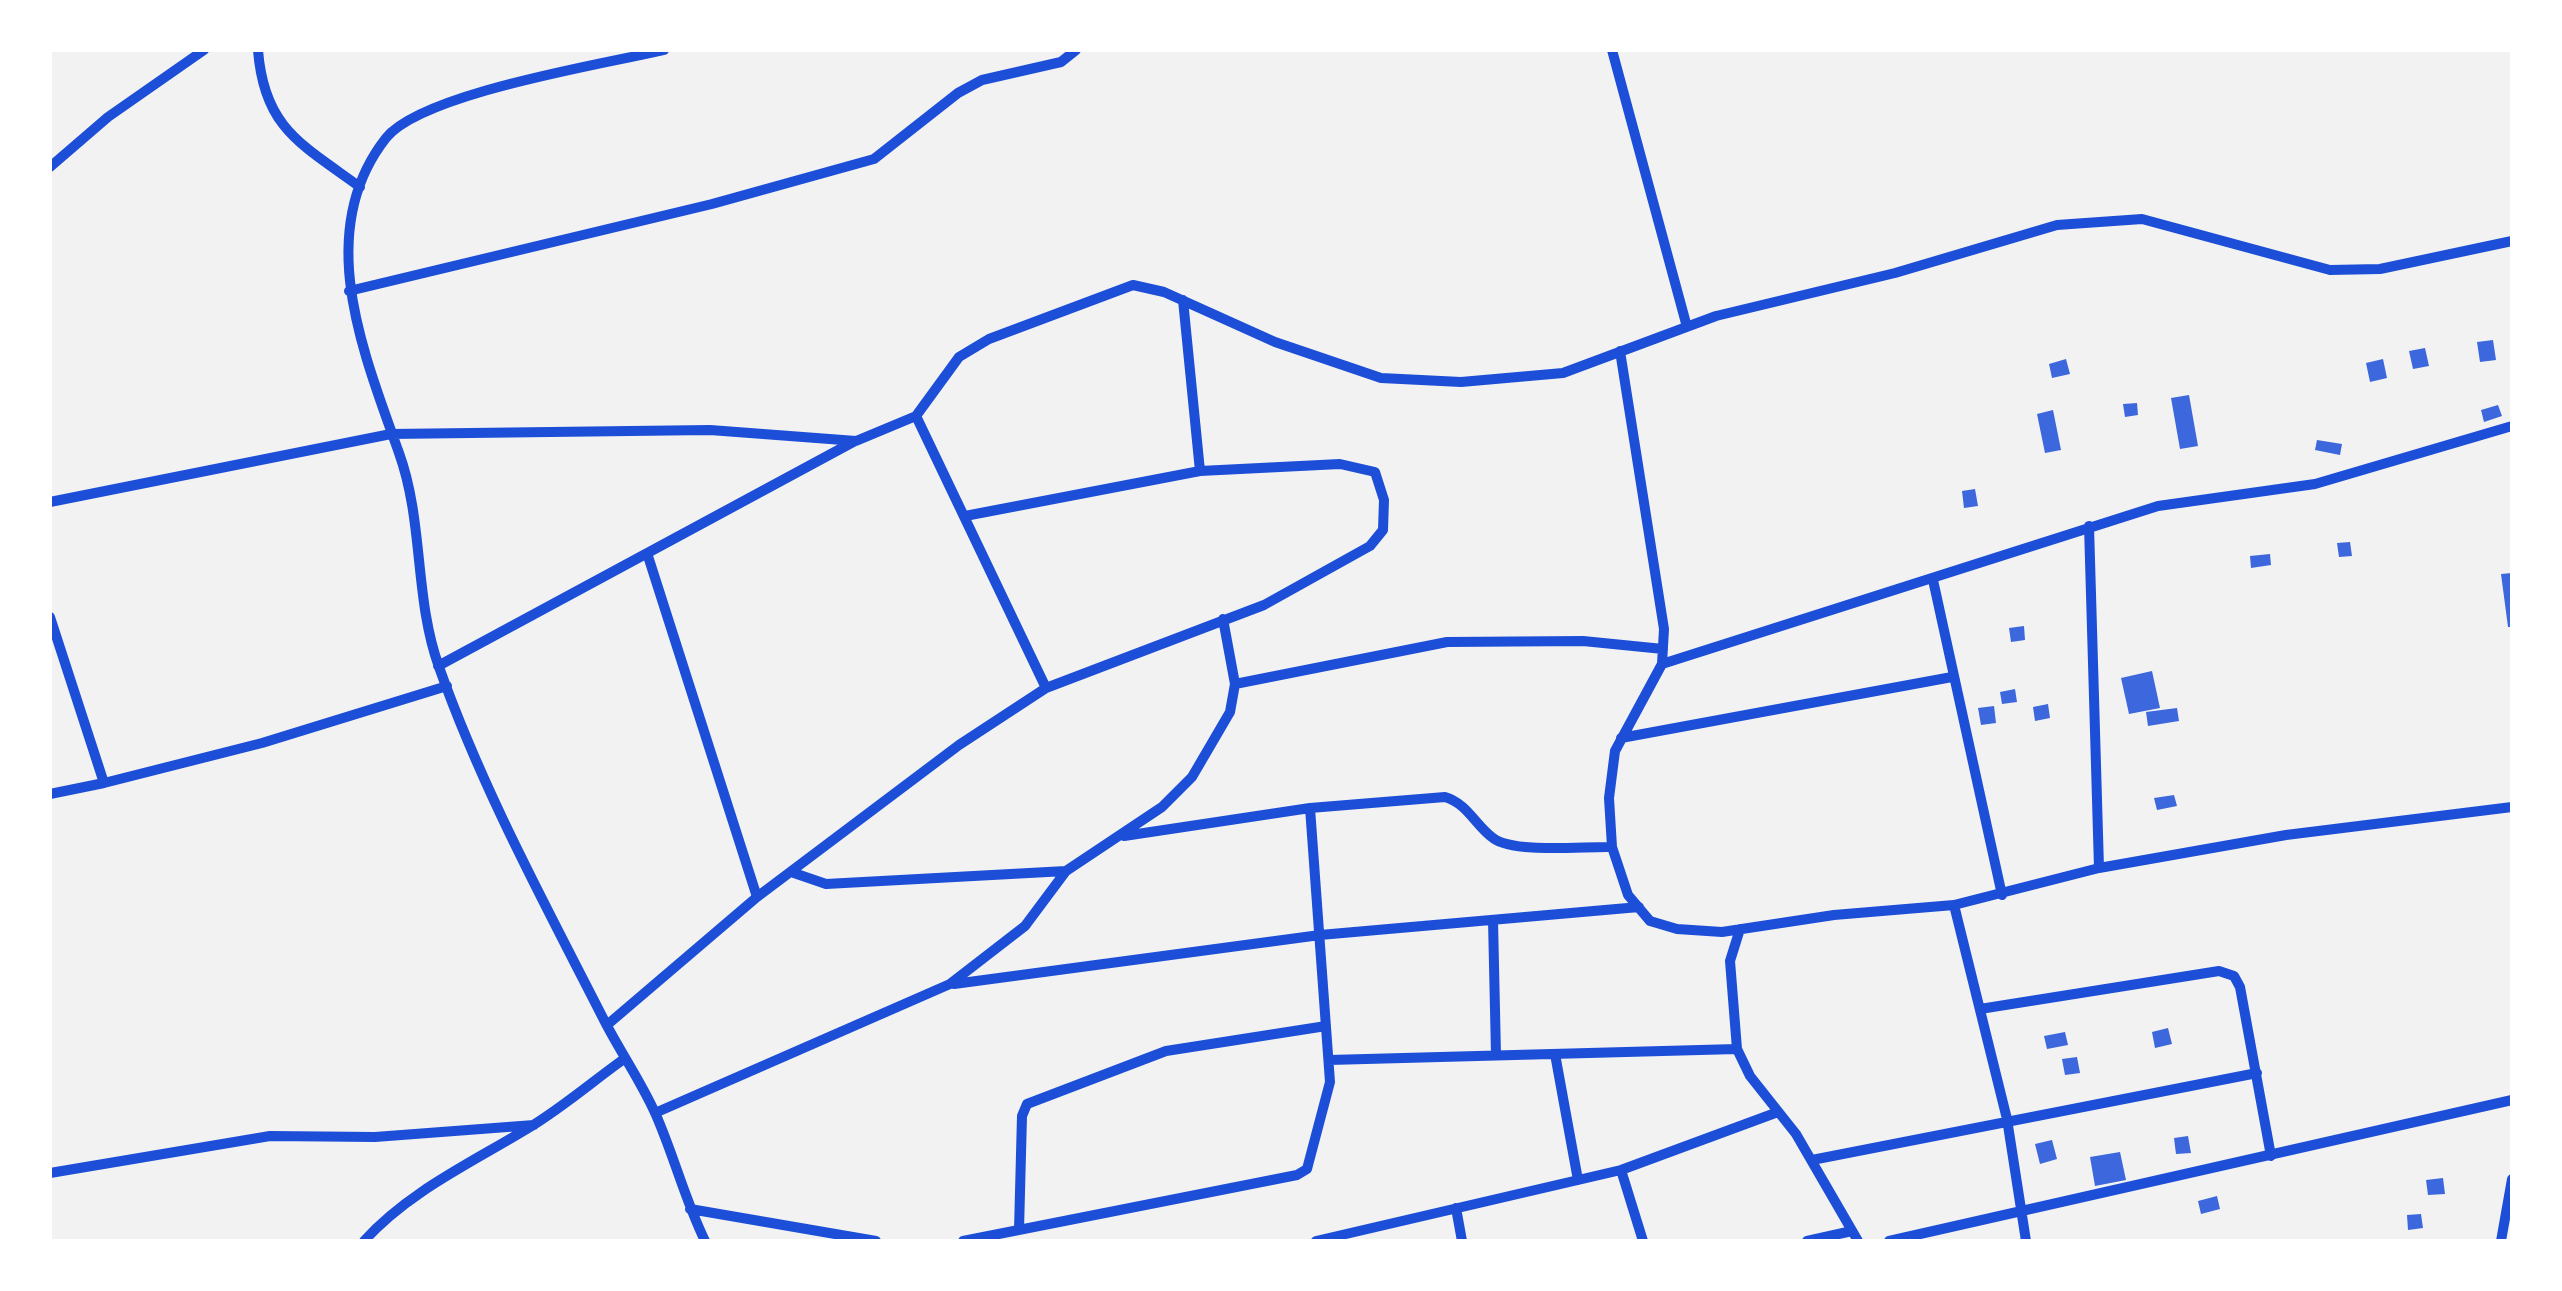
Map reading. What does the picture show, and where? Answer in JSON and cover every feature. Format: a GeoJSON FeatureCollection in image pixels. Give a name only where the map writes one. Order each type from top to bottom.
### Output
{"type":"FeatureCollection","features":[{"type":"Feature","properties":{"kind":"street"},"geometry":{"type":"LineString","coordinates":[[50,167],[108,117],[204,50]]}},
{"type":"Feature","properties":{"kind":"street"},"geometry":{"type":"LineString","coordinates":[[258,50],[270,111],[286,134],[360,186]]}},
{"type":"Feature","properties":{"kind":"street"},"geometry":{"type":"LineString","coordinates":[[664,50],[484,92],[420,114],[390,133],[368,164],[350,216],[349,291],[409,492],[424,608],[438,666],[488,791],[655,1114],[705,1241]]}},
{"type":"Feature","properties":{"kind":"street"},"geometry":{"type":"LineString","coordinates":[[349,291],[712,204],[874,159],[958,93],[982,80],[1061,62],[1076,50]]}},
{"type":"Feature","properties":{"kind":"street"},"geometry":{"type":"LineString","coordinates":[[1612,50],[1687,327]]}},
{"type":"Feature","properties":{"kind":"street"},"geometry":{"type":"LineString","coordinates":[[438,666],[856,441],[916,416],[958,356],[989,338],[1122,287],[1144,286],[1275,342],[1381,378],[1460,382],[1526,379],[1563,372],[1687,327],[2057,225],[2142,219],[2330,270],[2380,269],[2512,241]]}},
{"type":"Feature","properties":{"kind":"street"},"geometry":{"type":"LineString","coordinates":[[1183,300],[1200,472]]}},
{"type":"Feature","properties":{"kind":"street"},"geometry":{"type":"LineString","coordinates":[[1620,352],[1662,594],[1663,649],[1662,664],[1621,738],[1609,798],[1612,847],[1628,895],[1650,921],[1677,929],[1740,929],[1834,914],[1954,905],[2099,868],[2286,835],[2512,807]]}},
{"type":"Feature","properties":{"kind":"street"},"geometry":{"type":"LineString","coordinates":[[916,416],[1046,688]]}},
{"type":"Feature","properties":{"kind":"street"},"geometry":{"type":"LineString","coordinates":[[1662,664],[2180,500],[2314,484],[2512,426]]}},
{"type":"Feature","properties":{"kind":"street"},"geometry":{"type":"LineString","coordinates":[[50,502],[391,434],[710,430],[856,441]]}},
{"type":"Feature","properties":{"kind":"street"},"geometry":{"type":"LineString","coordinates":[[607,1025],[757,897],[960,745],[1046,688],[1264,605],[1370,546],[1383,530],[1384,500],[1375,472],[1362,466],[1200,472],[964,516]]}},
{"type":"Feature","properties":{"kind":"street"},"geometry":{"type":"LineString","coordinates":[[2089,526],[2099,868]]}},
{"type":"Feature","properties":{"kind":"street"},"geometry":{"type":"LineString","coordinates":[[647,553],[757,897]]}},
{"type":"Feature","properties":{"kind":"street"},"geometry":{"type":"LineString","coordinates":[[1933,580],[2002,895]]}},
{"type":"Feature","properties":{"kind":"street"},"geometry":{"type":"LineString","coordinates":[[50,618],[104,782]]}},
{"type":"Feature","properties":{"kind":"street"},"geometry":{"type":"LineString","coordinates":[[655,1114],[950,984],[1026,926],[1066,871],[1162,807],[1192,777],[1230,712],[1235,684],[1223,619]]}},
{"type":"Feature","properties":{"kind":"street"},"geometry":{"type":"LineString","coordinates":[[1235,684],[1447,642],[1582,641],[1663,649]]}},
{"type":"Feature","properties":{"kind":"street"},"geometry":{"type":"LineString","coordinates":[[1621,738],[1952,678]]}},
{"type":"Feature","properties":{"kind":"street"},"geometry":{"type":"LineString","coordinates":[[50,794],[262,743],[447,686]]}},
{"type":"Feature","properties":{"kind":"street"},"geometry":{"type":"LineString","coordinates":[[1119,837],[1310,808],[1445,797],[1456,801],[1494,840],[1516,846],[1612,847]]}},
{"type":"Feature","properties":{"kind":"street"},"geometry":{"type":"LineString","coordinates":[[963,1241],[1297,1175],[1307,1169],[1330,1082],[1310,808]]}},
{"type":"Feature","properties":{"kind":"street"},"geometry":{"type":"LineString","coordinates":[[790,872],[826,884],[1066,871]]}},
{"type":"Feature","properties":{"kind":"street"},"geometry":{"type":"LineString","coordinates":[[1954,905],[2006,1119],[2018,1215],[2026,1241]]}},
{"type":"Feature","properties":{"kind":"street"},"geometry":{"type":"LineString","coordinates":[[950,984],[1320,935],[1639,908]]}},
{"type":"Feature","properties":{"kind":"street"},"geometry":{"type":"LineString","coordinates":[[1494,920],[1496,1055]]}},
{"type":"Feature","properties":{"kind":"street"},"geometry":{"type":"LineString","coordinates":[[1740,929],[1730,961],[1736,1049],[1750,1076],[1812,1160],[1855,1236],[1807,1241]]}},
{"type":"Feature","properties":{"kind":"street"},"geometry":{"type":"LineString","coordinates":[[1980,1009],[2219,971],[2234,976],[2240,987],[2271,1156]]}},
{"type":"Feature","properties":{"kind":"street"},"geometry":{"type":"LineString","coordinates":[[1018,1230],[1022,1116],[1028,1104],[1166,1051],[1326,1026]]}},
{"type":"Feature","properties":{"kind":"street"},"geometry":{"type":"LineString","coordinates":[[1329,1060],[1736,1049]]}},
{"type":"Feature","properties":{"kind":"street"},"geometry":{"type":"LineString","coordinates":[[1555,1054],[1578,1180]]}},
{"type":"Feature","properties":{"kind":"street"},"geometry":{"type":"LineString","coordinates":[[364,1241],[381,1221],[446,1176],[534,1125],[624,1058]]}},
{"type":"Feature","properties":{"kind":"street"},"geometry":{"type":"LineString","coordinates":[[1812,1160],[2256,1072]]}},
{"type":"Feature","properties":{"kind":"street"},"geometry":{"type":"LineString","coordinates":[[1889,1241],[2018,1215],[2512,1100]]}},
{"type":"Feature","properties":{"kind":"street"},"geometry":{"type":"LineString","coordinates":[[1316,1241],[1359,1236],[1456,1208],[1621,1170],[1778,1112]]}},
{"type":"Feature","properties":{"kind":"street"},"geometry":{"type":"LineString","coordinates":[[50,1173],[270,1136],[375,1137],[534,1125]]}},
{"type":"Feature","properties":{"kind":"street"},"geometry":{"type":"LineString","coordinates":[[1621,1170],[1643,1241]]}},
{"type":"Feature","properties":{"kind":"street"},"geometry":{"type":"LineString","coordinates":[[2501,1241],[2512,1179]]}},
{"type":"Feature","properties":{"kind":"street"},"geometry":{"type":"LineString","coordinates":[[1456,1208],[1462,1241]]}},
{"type":"Feature","properties":{"kind":"street"},"geometry":{"type":"LineString","coordinates":[[690,1209],[876,1241]]}},
{"type":"Feature","properties":{"kind":"building"},"geometry":{"type":"Polygon","coordinates":[[[2493,340],[2496,360],[2480,362],[2477,342],[2493,340]]]}},
{"type":"Feature","properties":{"kind":"building"},"geometry":{"type":"Polygon","coordinates":[[[2425,348],[2429,366],[2413,369],[2409,351],[2425,348]]]}},
{"type":"Feature","properties":{"kind":"building"},"geometry":{"type":"Polygon","coordinates":[[[2066,359],[2070,374],[2052,378],[2049,364],[2066,359]]]}},
{"type":"Feature","properties":{"kind":"building"},"geometry":{"type":"Polygon","coordinates":[[[2383,359],[2387,378],[2370,382],[2366,363],[2383,359]]]}},
{"type":"Feature","properties":{"kind":"building"},"geometry":{"type":"Polygon","coordinates":[[[2189,395],[2198,446],[2180,449],[2171,398],[2189,395]]]}},
{"type":"Feature","properties":{"kind":"building"},"geometry":{"type":"Polygon","coordinates":[[[2137,403],[2138,415],[2125,417],[2123,404],[2137,403]]]}},
{"type":"Feature","properties":{"kind":"building"},"geometry":{"type":"Polygon","coordinates":[[[2498,405],[2502,416],[2484,422],[2481,410],[2498,405]]]}},
{"type":"Feature","properties":{"kind":"building"},"geometry":{"type":"Polygon","coordinates":[[[2053,410],[2061,450],[2045,453],[2037,414],[2053,410]]]}},
{"type":"Feature","properties":{"kind":"building"},"geometry":{"type":"Polygon","coordinates":[[[2317,440],[2342,444],[2340,455],[2315,450],[2317,440]]]}},
{"type":"Feature","properties":{"kind":"building"},"geometry":{"type":"Polygon","coordinates":[[[1975,489],[1978,506],[1964,508],[1962,491],[1975,489]]]}},
{"type":"Feature","properties":{"kind":"building"},"geometry":{"type":"Polygon","coordinates":[[[2350,542],[2352,556],[2339,557],[2337,543],[2350,542]]]}},
{"type":"Feature","properties":{"kind":"building"},"geometry":{"type":"Polygon","coordinates":[[[2270,554],[2271,565],[2251,568],[2250,556],[2270,554]]]}},
{"type":"Feature","properties":{"kind":"building"},"geometry":{"type":"Polygon","coordinates":[[[2512,573],[2512,627],[2508,627],[2501,574],[2512,573]]]}},
{"type":"Feature","properties":{"kind":"building"},"geometry":{"type":"Polygon","coordinates":[[[2024,626],[2025,640],[2011,642],[2009,628],[2024,626]]]}},
{"type":"Feature","properties":{"kind":"building"},"geometry":{"type":"Polygon","coordinates":[[[2152,671],[2160,708],[2129,714],[2121,678],[2152,671]]]}},
{"type":"Feature","properties":{"kind":"building"},"geometry":{"type":"Polygon","coordinates":[[[2015,689],[2017,702],[2002,704],[2000,692],[2015,689]]]}},
{"type":"Feature","properties":{"kind":"building"},"geometry":{"type":"Polygon","coordinates":[[[2048,704],[2050,718],[2035,721],[2033,707],[2048,704]]]}},
{"type":"Feature","properties":{"kind":"building"},"geometry":{"type":"Polygon","coordinates":[[[1994,706],[1996,723],[1981,725],[1978,708],[1994,706]]]}},
{"type":"Feature","properties":{"kind":"building"},"geometry":{"type":"Polygon","coordinates":[[[2177,708],[2179,721],[2148,726],[2146,712],[2177,708]]]}},
{"type":"Feature","properties":{"kind":"building"},"geometry":{"type":"Polygon","coordinates":[[[2174,795],[2177,806],[2157,810],[2154,798],[2174,795]]]}},
{"type":"Feature","properties":{"kind":"building"},"geometry":{"type":"Polygon","coordinates":[[[2168,1028],[2172,1044],[2155,1048],[2152,1032],[2168,1028]]]}},
{"type":"Feature","properties":{"kind":"building"},"geometry":{"type":"Polygon","coordinates":[[[2065,1032],[2068,1045],[2047,1049],[2044,1036],[2065,1032]]]}},
{"type":"Feature","properties":{"kind":"building"},"geometry":{"type":"Polygon","coordinates":[[[2077,1057],[2080,1073],[2065,1075],[2062,1059],[2077,1057]]]}},
{"type":"Feature","properties":{"kind":"building"},"geometry":{"type":"Polygon","coordinates":[[[2188,1136],[2191,1153],[2176,1154],[2174,1138],[2188,1136]]]}},
{"type":"Feature","properties":{"kind":"building"},"geometry":{"type":"Polygon","coordinates":[[[2052,1140],[2057,1159],[2040,1164],[2035,1144],[2052,1140]]]}},
{"type":"Feature","properties":{"kind":"building"},"geometry":{"type":"Polygon","coordinates":[[[2120,1152],[2126,1180],[2095,1186],[2090,1157],[2120,1152]]]}},
{"type":"Feature","properties":{"kind":"building"},"geometry":{"type":"Polygon","coordinates":[[[2443,1178],[2445,1194],[2428,1195],[2426,1180],[2443,1178]]]}},
{"type":"Feature","properties":{"kind":"building"},"geometry":{"type":"Polygon","coordinates":[[[2217,1196],[2220,1209],[2201,1214],[2198,1201],[2217,1196]]]}},
{"type":"Feature","properties":{"kind":"building"},"geometry":{"type":"Polygon","coordinates":[[[2421,1214],[2423,1228],[2408,1230],[2407,1215],[2421,1214]]]}}]}
